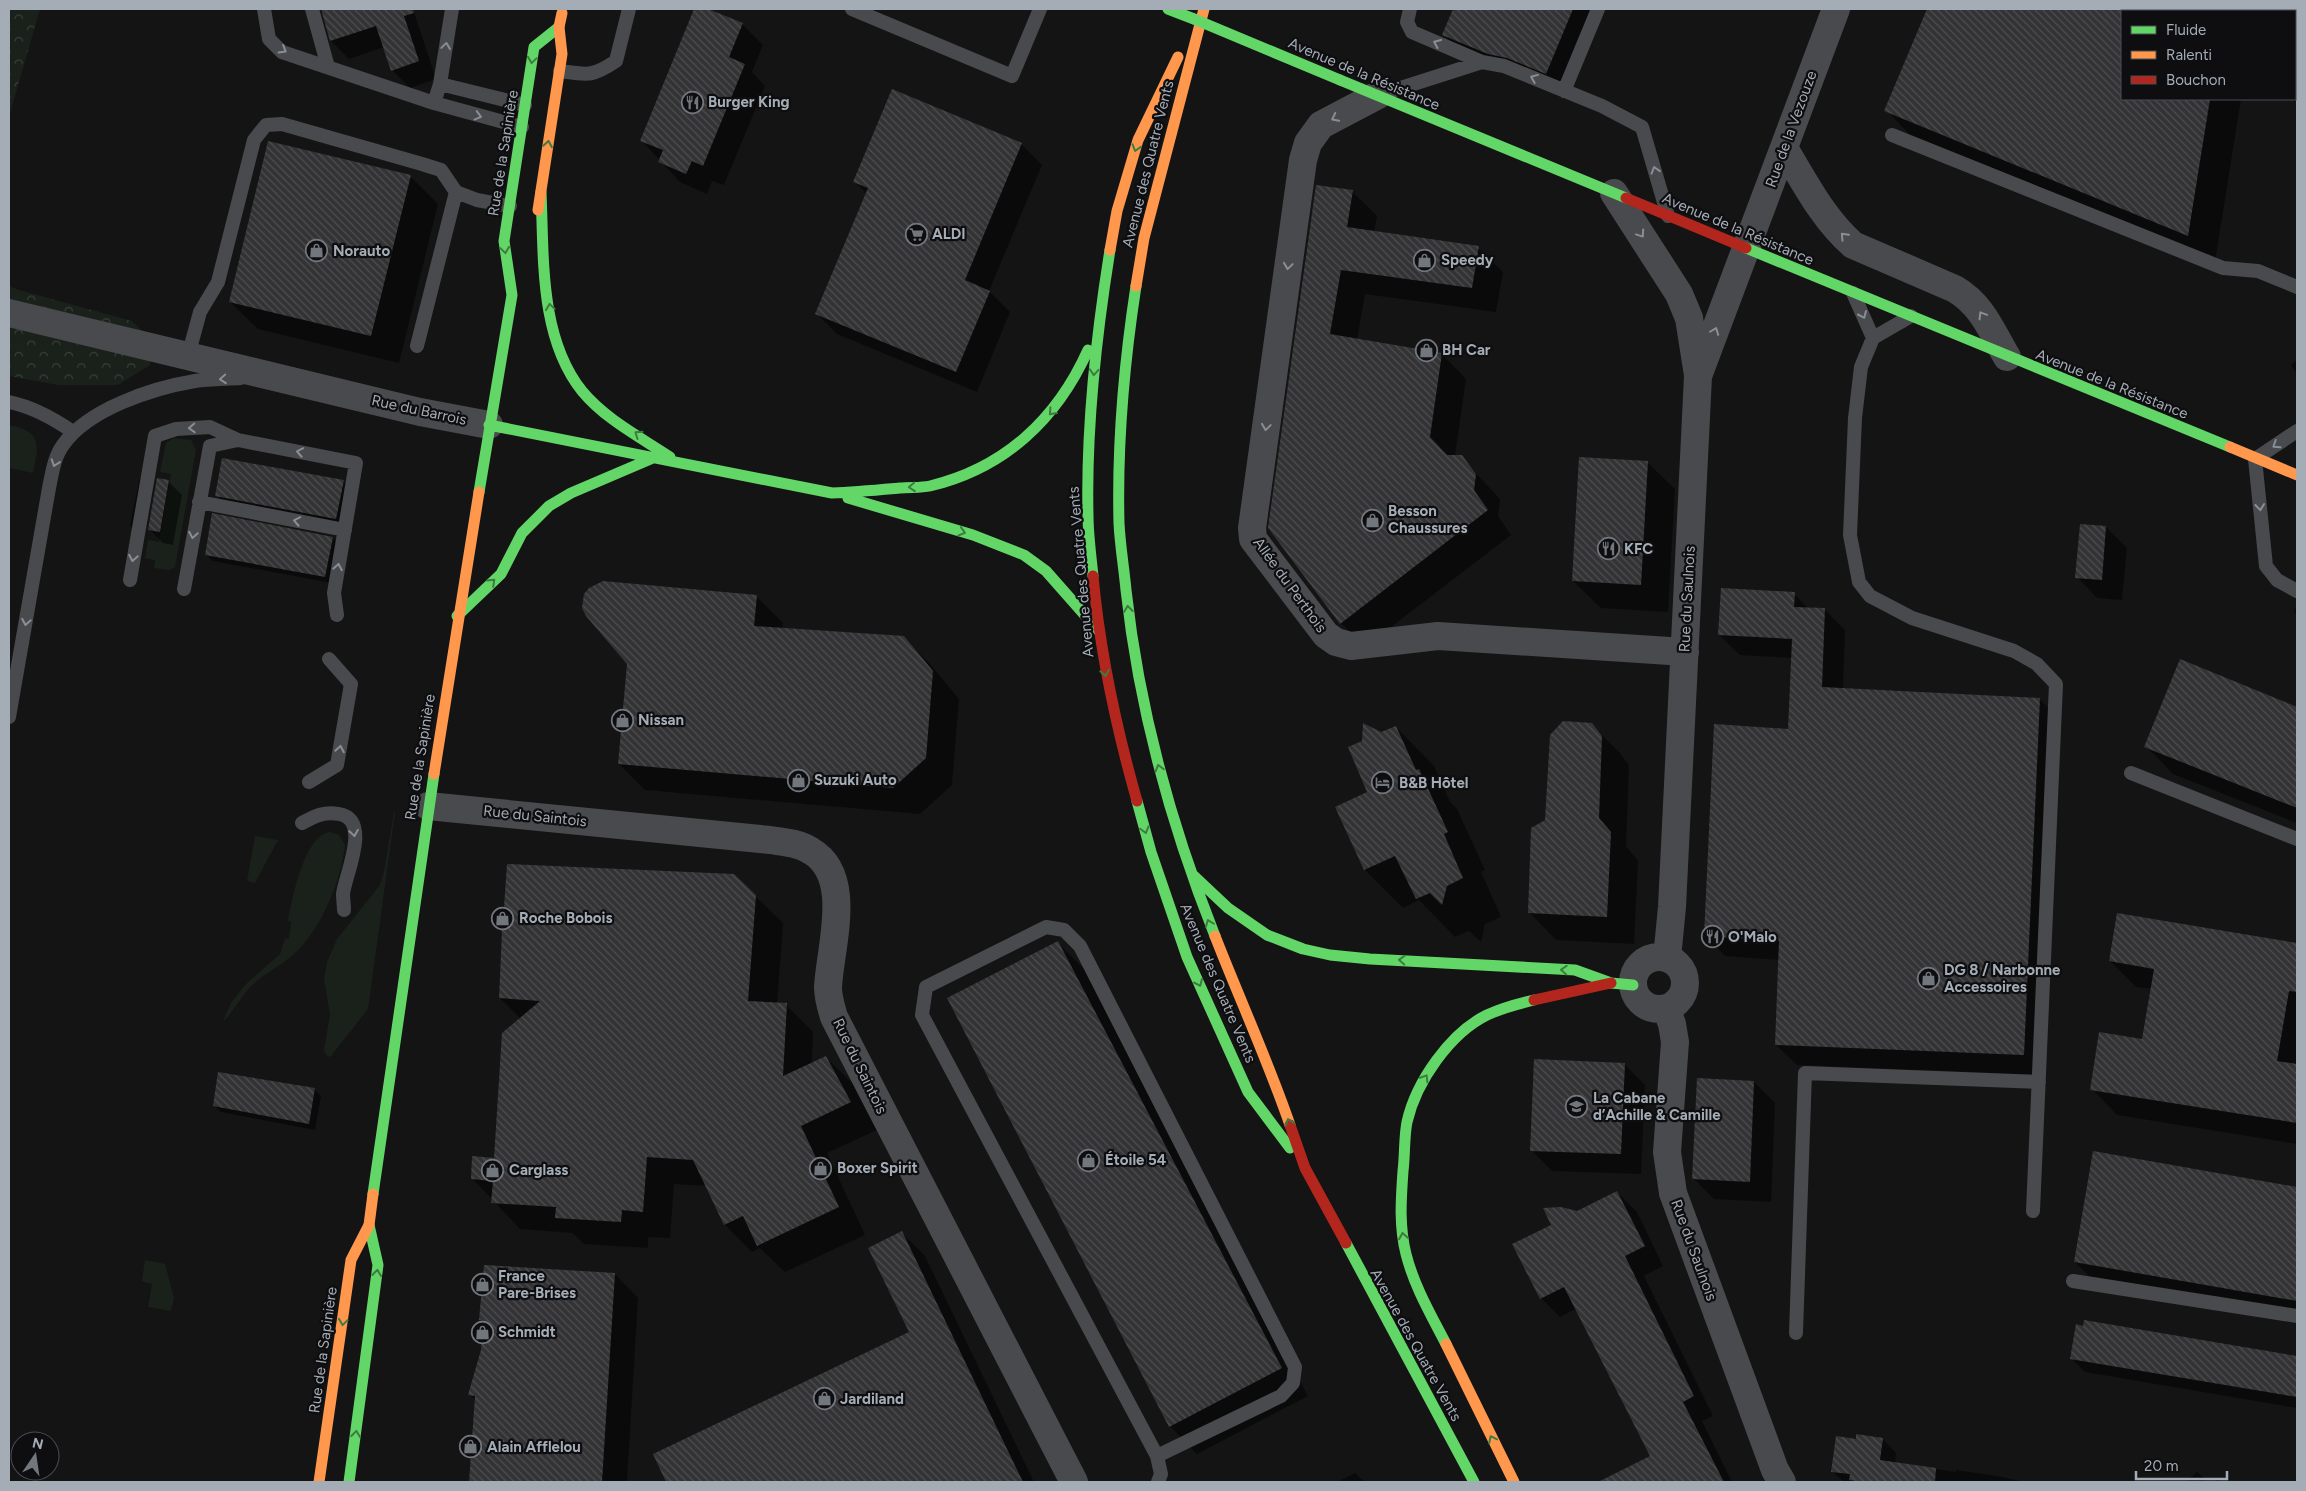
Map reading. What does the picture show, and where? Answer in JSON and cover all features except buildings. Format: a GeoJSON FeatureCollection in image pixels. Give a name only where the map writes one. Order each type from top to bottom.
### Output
{"type":"FeatureCollection","features":[{"type":"Feature","properties":{"kind":"main road"},"geometry":{"type":"LineString","coordinates":[[532,247],[560,71],[562,54],[559,27],[562,9]]}},
{"type":"Feature","properties":{"kind":"main road","name":"Avenue de la Résistance"},"geometry":{"type":"LineString","coordinates":[[1168,9],[2297,475]]}},
{"type":"Feature","properties":{"kind":"main road","name":"Avenue des Quatre Vents"},"geometry":{"type":"LineString","coordinates":[[1202,9],[1138,140],[1117,212],[1098,323],[1088,469],[1088,517],[1098,630],[1121,744],[1151,852],[1188,956],[1248,1092],[1305,1168],[1474,1482]]}},
{"type":"Feature","properties":{"kind":"main road","name":"Avenue des Quatre Vents"},"geometry":{"type":"LineString","coordinates":[[1202,9],[1144,238],[1126,351],[1120,431],[1120,524],[1132,644],[1152,743],[1189,871],[1254,1036],[1274,1078],[1305,1168]]}},
{"type":"Feature","properties":{"kind":"main road","name":"Rue de la Sapinière"},"geometry":{"type":"LineString","coordinates":[[319,1482],[351,1260],[369,1225],[428,806],[457,616],[512,295],[504,241],[534,47],[559,27]]}},
{"type":"Feature","properties":{"kind":"main road"},"geometry":{"type":"LineString","coordinates":[[541,192],[548,298],[555,341],[560,356],[580,390],[595,405],[678,462]]}},
{"type":"Feature","properties":{"kind":"main road","name":"Rue de la Sapinière"},"geometry":{"type":"LineString","coordinates":[[512,295],[521,279]]}},
{"type":"Feature","properties":{"kind":"main road"},"geometry":{"type":"LineString","coordinates":[[832,493],[930,486],[959,477],[1000,456],[1039,427],[1057,408],[1073,384],[1098,323]]}},
{"type":"Feature","properties":{"kind":"main road","name":"Rue du Barrois"},"geometry":{"type":"LineString","coordinates":[[489,425],[832,493]]}},
{"type":"Feature","properties":{"kind":"main road"},"geometry":{"type":"LineString","coordinates":[[457,616],[500,574],[522,533],[548,506],[571,493],[653,458]]}},
{"type":"Feature","properties":{"kind":"main road"},"geometry":{"type":"LineString","coordinates":[[832,493],[973,535],[1024,555],[1046,571],[1098,630]]}},
{"type":"Feature","properties":{"kind":"main road"},"geometry":{"type":"LineString","coordinates":[[1189,871],[1228,908],[1260,929],[1303,949],[1330,955],[1370,959],[1575,970],[1622,984]]}},
{"type":"Feature","properties":{"kind":"main road"},"geometry":{"type":"LineString","coordinates":[[1514,1482],[1415,1283],[1406,1254],[1400,1217],[1407,1122],[1421,1085],[1437,1059],[1460,1034],[1485,1016],[1511,1005],[1622,984]]}},
{"type":"Feature","properties":{"kind":"main road","name":"Rue de la Sapinière"},"geometry":{"type":"LineString","coordinates":[[349,1482],[378,1265],[369,1225]]}},
{"type":"Feature","properties":{"kind":"street","name":"Rue de la Vezouze"},"geometry":{"type":"LineString","coordinates":[[1746,248],[1836,9]]}},
{"type":"Feature","properties":{"kind":"street","name":"Allée du Perthois"},"geometry":{"type":"LineString","coordinates":[[1378,95],[1321,125],[1308,143],[1303,160],[1252,528],[1253,539],[1294,596],[1326,635],[1336,642],[1352,646],[1438,636],[1685,652]]}},
{"type":"Feature","properties":{"kind":"street"},"geometry":{"type":"LineString","coordinates":[[1784,148],[1814,199],[1844,237],[1853,245],[1967,296],[1975,303],[2008,357]]}},
{"type":"Feature","properties":{"kind":"street"},"geometry":{"type":"LineString","coordinates":[[1614,193],[1679,294],[1689,318],[1698,376]]}},
{"type":"Feature","properties":{"kind":"street","name":"Rue du Saulnois"},"geometry":{"type":"LineString","coordinates":[[1667,958],[1672,907],[1698,376],[1746,248]]}},
{"type":"Feature","properties":{"kind":"street","name":"Rue du Barrois"},"geometry":{"type":"LineString","coordinates":[[9,313],[420,412],[489,425]]}},
{"type":"Feature","properties":{"kind":"street","name":"Rue du Saintois"},"geometry":{"type":"LineString","coordinates":[[428,806],[770,840],[798,845],[812,851],[824,862],[834,882],[837,904],[828,989],[834,1017],[1074,1482]]}},
{"type":"Feature","properties":{"kind":"street"},"geometry":{"type":"LineString","coordinates":[[1651,957],[1667,958],[1678,965],[1682,971],[1685,985],[1679,999],[1666,1008],[1650,1007],[1644,1004],[1622,984],[1644,961],[1651,957]]}},
{"type":"Feature","properties":{"kind":"street","name":"Rue du Saulnois"},"geometry":{"type":"LineString","coordinates":[[1666,1008],[1672,1024],[1675,1042],[1667,1152],[1673,1194],[1772,1461],[1782,1482]]}},
{"type":"Feature","properties":{"kind":"lane"},"geometry":{"type":"LineString","coordinates":[[264,9],[269,40],[282,52],[434,103],[522,127]]}},
{"type":"Feature","properties":{"kind":"lane"},"geometry":{"type":"LineString","coordinates":[[312,9],[328,67]]}},
{"type":"Feature","properties":{"kind":"lane"},"geometry":{"type":"LineString","coordinates":[[434,103],[440,84],[452,9]]}},
{"type":"Feature","properties":{"kind":"lane"},"geometry":{"type":"LineString","coordinates":[[560,71],[583,74],[599,73],[616,61],[629,9]]}},
{"type":"Feature","properties":{"kind":"lane"},"geometry":{"type":"LineString","coordinates":[[852,9],[1012,76],[1040,9]]}},
{"type":"Feature","properties":{"kind":"lane"},"geometry":{"type":"LineString","coordinates":[[1410,9],[1407,22],[1412,32],[1482,62],[1504,66],[1602,106],[1642,127],[1669,216]]}},
{"type":"Feature","properties":{"kind":"lane"},"geometry":{"type":"LineString","coordinates":[[1564,91],[1598,9]]}},
{"type":"Feature","properties":{"kind":"lane"},"geometry":{"type":"LineString","coordinates":[[1378,95],[1482,62]]}},
{"type":"Feature","properties":{"kind":"lane"},"geometry":{"type":"LineString","coordinates":[[440,84],[525,105]]}},
{"type":"Feature","properties":{"kind":"lane"},"geometry":{"type":"LineString","coordinates":[[188,356],[200,312],[218,282],[254,140],[266,125],[282,124],[441,170],[456,192],[478,200],[510,206]]}},
{"type":"Feature","properties":{"kind":"lane"},"geometry":{"type":"LineString","coordinates":[[1892,135],[2223,268],[2258,271],[2297,287]]}},
{"type":"Feature","properties":{"kind":"lane"},"geometry":{"type":"LineString","coordinates":[[417,346],[456,192]]}},
{"type":"Feature","properties":{"kind":"lane"},"geometry":{"type":"LineString","coordinates":[[1853,293],[1873,338]]}},
{"type":"Feature","properties":{"kind":"lane"},"geometry":{"type":"LineString","coordinates":[[1911,316],[1873,338],[1861,367],[1855,418],[1850,535],[1859,582],[1870,596],[1912,618],[2014,651],[2037,664],[2056,684],[2033,1211]]}},
{"type":"Feature","properties":{"kind":"lane"},"geometry":{"type":"LineString","coordinates":[[9,717],[54,465],[62,446],[73,432],[98,413],[147,394],[195,381],[272,376]]}},
{"type":"Feature","properties":{"kind":"lane"},"geometry":{"type":"LineString","coordinates":[[9,402],[24,405],[50,417],[73,432]]}},
{"type":"Feature","properties":{"kind":"lane"},"geometry":{"type":"LineString","coordinates":[[130,580],[154,436],[176,429],[210,427],[238,440],[356,463],[334,592],[336,615]]}},
{"type":"Feature","properties":{"kind":"lane"},"geometry":{"type":"LineString","coordinates":[[2297,431],[2255,459],[2266,566],[2277,580],[2297,591]]}},
{"type":"Feature","properties":{"kind":"lane"},"geometry":{"type":"LineString","coordinates":[[184,589],[210,446],[238,440]]}},
{"type":"Feature","properties":{"kind":"lane"},"geometry":{"type":"LineString","coordinates":[[199,502],[345,530]]}},
{"type":"Feature","properties":{"kind":"lane"},"geometry":{"type":"LineString","coordinates":[[309,782],[337,765],[351,684],[329,659]]}},
{"type":"Feature","properties":{"kind":"lane"},"geometry":{"type":"LineString","coordinates":[[2131,773],[2297,839]]}},
{"type":"Feature","properties":{"kind":"lane"},"geometry":{"type":"LineString","coordinates":[[302,823],[316,814],[330,812],[343,814],[352,823],[356,834],[354,851],[343,894],[344,910]]}},
{"type":"Feature","properties":{"kind":"lane"},"geometry":{"type":"LineString","coordinates":[[1157,1456],[1281,1396],[1292,1383],[1295,1367],[1080,946],[1064,930],[1046,927],[926,987],[922,1016],[1157,1456],[1161,1474],[1158,1482]]}},
{"type":"Feature","properties":{"kind":"lane"},"geometry":{"type":"LineString","coordinates":[[1796,1333],[1805,1073],[2039,1082]]}},
{"type":"Feature","properties":{"kind":"lane"},"geometry":{"type":"LineString","coordinates":[[2073,1281],[2297,1316]]}},
{"type":"Feature","properties":{"kind":"green space"},"geometry":{"type":"Polygon","coordinates":[[[9,9],[40,9],[9,116],[9,9]]]}},
{"type":"Feature","properties":{"kind":"green space"},"geometry":{"type":"Polygon","coordinates":[[[9,285],[15,289],[132,321],[150,339],[150,365],[118,385],[58,385],[9,376],[9,285]]]}},
{"type":"Feature","properties":{"kind":"green space"},"geometry":{"type":"Polygon","coordinates":[[[9,425],[28,431],[36,441],[37,447],[33,473],[9,468],[9,425]]]}},
{"type":"Feature","properties":{"kind":"green space"},"geometry":{"type":"Polygon","coordinates":[[[174,438],[191,440],[196,450],[175,567],[169,570],[154,568],[155,560],[145,558],[148,540],[159,542],[171,474],[160,472],[166,443],[174,438]]]}},
{"type":"Feature","properties":{"kind":"green space"},"geometry":{"type":"Polygon","coordinates":[[[394,812],[368,1009],[331,1056],[328,1057],[324,1051],[330,1014],[324,979],[327,962],[337,939],[380,885],[394,812]]]}},
{"type":"Feature","properties":{"kind":"green space"},"geometry":{"type":"Polygon","coordinates":[[[330,832],[339,835],[345,845],[339,874],[321,918],[304,944],[289,958],[251,986],[223,1021],[231,1003],[245,985],[280,954],[285,938],[289,939],[291,922],[288,921],[296,884],[306,856],[313,844],[321,836],[330,832]]]}},
{"type":"Feature","properties":{"kind":"green space"},"geometry":{"type":"Polygon","coordinates":[[[255,836],[278,840],[255,883],[247,881],[255,836]]]}},
{"type":"Feature","properties":{"kind":"green space"},"geometry":{"type":"Polygon","coordinates":[[[145,1260],[165,1264],[174,1298],[171,1311],[148,1307],[152,1284],[142,1281],[145,1260]]]}},
{"type":"Feature","properties":{"kind":"traffic: fast"},"geometry":{"type":"LineString","coordinates":[[1168,9],[1194,19]]}},
{"type":"Feature","properties":{"kind":"traffic: fast"},"geometry":{"type":"LineString","coordinates":[[1194,19],[1340,80]]}},
{"type":"Feature","properties":{"kind":"traffic: fast"},"geometry":{"type":"LineString","coordinates":[[479,492],[512,295],[504,241],[534,47],[559,27]]}},
{"type":"Feature","properties":{"kind":"traffic: fast"},"geometry":{"type":"LineString","coordinates":[[1340,80],[1626,198]]}},
{"type":"Feature","properties":{"kind":"traffic: fast"},"geometry":{"type":"LineString","coordinates":[[541,192],[546,296],[558,346],[568,370],[582,391],[601,410],[623,427],[670,457]]}},
{"type":"Feature","properties":{"kind":"traffic: fast"},"geometry":{"type":"LineString","coordinates":[[1746,248],[2230,447]]}},
{"type":"Feature","properties":{"kind":"traffic: fast"},"geometry":{"type":"LineString","coordinates":[[1093,576],[1088,523],[1090,415],[1096,349],[1110,250]]}},
{"type":"Feature","properties":{"kind":"traffic: fast"},"geometry":{"type":"LineString","coordinates":[[1136,286],[1125,374],[1119,463],[1119,523],[1126,590],[1139,679],[1159,766],[1184,852],[1215,936]]}},
{"type":"Feature","properties":{"kind":"traffic: fast"},"geometry":{"type":"LineString","coordinates":[[832,493],[927,487],[957,478],[982,467],[1026,437],[1044,419],[1061,398],[1088,350]]}},
{"type":"Feature","properties":{"kind":"traffic: fast"},"geometry":{"type":"LineString","coordinates":[[489,425],[832,493]]}},
{"type":"Feature","properties":{"kind":"traffic: fast"},"geometry":{"type":"LineString","coordinates":[[457,616],[501,574],[522,533],[549,506],[571,493],[653,458]]}},
{"type":"Feature","properties":{"kind":"traffic: fast"},"geometry":{"type":"LineString","coordinates":[[848,498],[973,535],[1024,555],[1046,571],[1098,630]]}},
{"type":"Feature","properties":{"kind":"traffic: fast"},"geometry":{"type":"LineString","coordinates":[[373,1194],[434,774]]}},
{"type":"Feature","properties":{"kind":"traffic: fast"},"geometry":{"type":"LineString","coordinates":[[1137,801],[1151,852],[1187,957],[1248,1092],[1290,1148]]}},
{"type":"Feature","properties":{"kind":"traffic: fast"},"geometry":{"type":"LineString","coordinates":[[1194,876],[1228,908],[1267,935],[1303,949],[1330,955],[1370,959],[1575,970],[1611,983],[1633,985]]}},
{"type":"Feature","properties":{"kind":"traffic: fast"},"geometry":{"type":"LineString","coordinates":[[1446,1344],[1418,1289],[1409,1266],[1404,1244],[1401,1203],[1407,1122],[1418,1091],[1436,1060],[1460,1034],[1473,1023],[1487,1015],[1510,1006],[1534,1000]]}},
{"type":"Feature","properties":{"kind":"traffic: fast"},"geometry":{"type":"LineString","coordinates":[[349,1482],[378,1265],[369,1225]]}},
{"type":"Feature","properties":{"kind":"traffic: fast"},"geometry":{"type":"LineString","coordinates":[[1346,1243],[1474,1482]]}},
{"type":"Feature","properties":{"kind":"traffic: slow"},"geometry":{"type":"LineString","coordinates":[[1136,286],[1144,238],[1204,9]]}},
{"type":"Feature","properties":{"kind":"traffic: slow"},"geometry":{"type":"LineString","coordinates":[[538,210],[562,54],[559,27],[562,13]]}},
{"type":"Feature","properties":{"kind":"traffic: slow"},"geometry":{"type":"LineString","coordinates":[[1110,250],[1117,211],[1138,140],[1178,57]]}},
{"type":"Feature","properties":{"kind":"traffic: slow"},"geometry":{"type":"LineString","coordinates":[[2230,447],[2297,475]]}},
{"type":"Feature","properties":{"kind":"traffic: slow"},"geometry":{"type":"LineString","coordinates":[[434,774],[479,492]]}},
{"type":"Feature","properties":{"kind":"traffic: slow"},"geometry":{"type":"LineString","coordinates":[[1215,936],[1290,1125]]}},
{"type":"Feature","properties":{"kind":"traffic: slow"},"geometry":{"type":"LineString","coordinates":[[319,1482],[351,1260],[369,1225],[373,1194]]}},
{"type":"Feature","properties":{"kind":"traffic: slow"},"geometry":{"type":"LineString","coordinates":[[1446,1344],[1514,1482]]}},
{"type":"Feature","properties":{"kind":"traffic: jam"},"geometry":{"type":"LineString","coordinates":[[1626,198],[1746,248]]}},
{"type":"Feature","properties":{"kind":"traffic: jam"},"geometry":{"type":"LineString","coordinates":[[1093,576],[1100,633],[1110,689],[1137,801]]}},
{"type":"Feature","properties":{"kind":"traffic: jam"},"geometry":{"type":"LineString","coordinates":[[1534,1000],[1611,983]]}},
{"type":"Feature","properties":{"kind":"traffic: jam"},"geometry":{"type":"LineString","coordinates":[[1290,1125],[1305,1168],[1346,1243]]}},
{"type":"Feature","properties":{"kind":"place","name":"Burger King"},"geometry":{"type":"Point","coordinates":[692,102]}},
{"type":"Feature","properties":{"kind":"place","name":"ALDI"},"geometry":{"type":"Point","coordinates":[916,234]}},
{"type":"Feature","properties":{"kind":"place","name":"Norauto"},"geometry":{"type":"Point","coordinates":[317,251]}},
{"type":"Feature","properties":{"kind":"place","name":"Speedy"},"geometry":{"type":"Point","coordinates":[1425,260]}},
{"type":"Feature","properties":{"kind":"place","name":"BH Car"},"geometry":{"type":"Point","coordinates":[1426,350]}},
{"type":"Feature","properties":{"kind":"place","name":"Besson Chaussures"},"geometry":{"type":"Point","coordinates":[1372,520]}},
{"type":"Feature","properties":{"kind":"place","name":"KFC"},"geometry":{"type":"Point","coordinates":[1608,549]}},
{"type":"Feature","properties":{"kind":"place","name":"Nissan"},"geometry":{"type":"Point","coordinates":[622,720]}},
{"type":"Feature","properties":{"kind":"place","name":"Suzuki Auto"},"geometry":{"type":"Point","coordinates":[798,780]}},
{"type":"Feature","properties":{"kind":"place","name":"B&B Hôtel"},"geometry":{"type":"Point","coordinates":[1383,783]}},
{"type":"Feature","properties":{"kind":"place","name":"Roche Bobois"},"geometry":{"type":"Point","coordinates":[503,918]}},
{"type":"Feature","properties":{"kind":"place","name":"O'Malo"},"geometry":{"type":"Point","coordinates":[1712,937]}},
{"type":"Feature","properties":{"kind":"place","name":"DG 8 / Narbonne Accessoires"},"geometry":{"type":"Point","coordinates":[1928,979]}},
{"type":"Feature","properties":{"kind":"place","name":"La Cabane d’Achille & Camille"},"geometry":{"type":"Point","coordinates":[1577,1107]}},
{"type":"Feature","properties":{"kind":"place","name":"Étoile 54"},"geometry":{"type":"Point","coordinates":[1089,1160]}},
{"type":"Feature","properties":{"kind":"place","name":"Boxer Spirit"},"geometry":{"type":"Point","coordinates":[821,1168]}},
{"type":"Feature","properties":{"kind":"place","name":"Carglass"},"geometry":{"type":"Point","coordinates":[493,1170]}},
{"type":"Feature","properties":{"kind":"place","name":"France Pare-Brises"},"geometry":{"type":"Point","coordinates":[482,1285]}},
{"type":"Feature","properties":{"kind":"place","name":"Schmidt"},"geometry":{"type":"Point","coordinates":[482,1332]}},
{"type":"Feature","properties":{"kind":"place","name":"Jardiland"},"geometry":{"type":"Point","coordinates":[824,1399]}},
{"type":"Feature","properties":{"kind":"place","name":"Alain Afflelou"},"geometry":{"type":"Point","coordinates":[471,1447]}}]}
